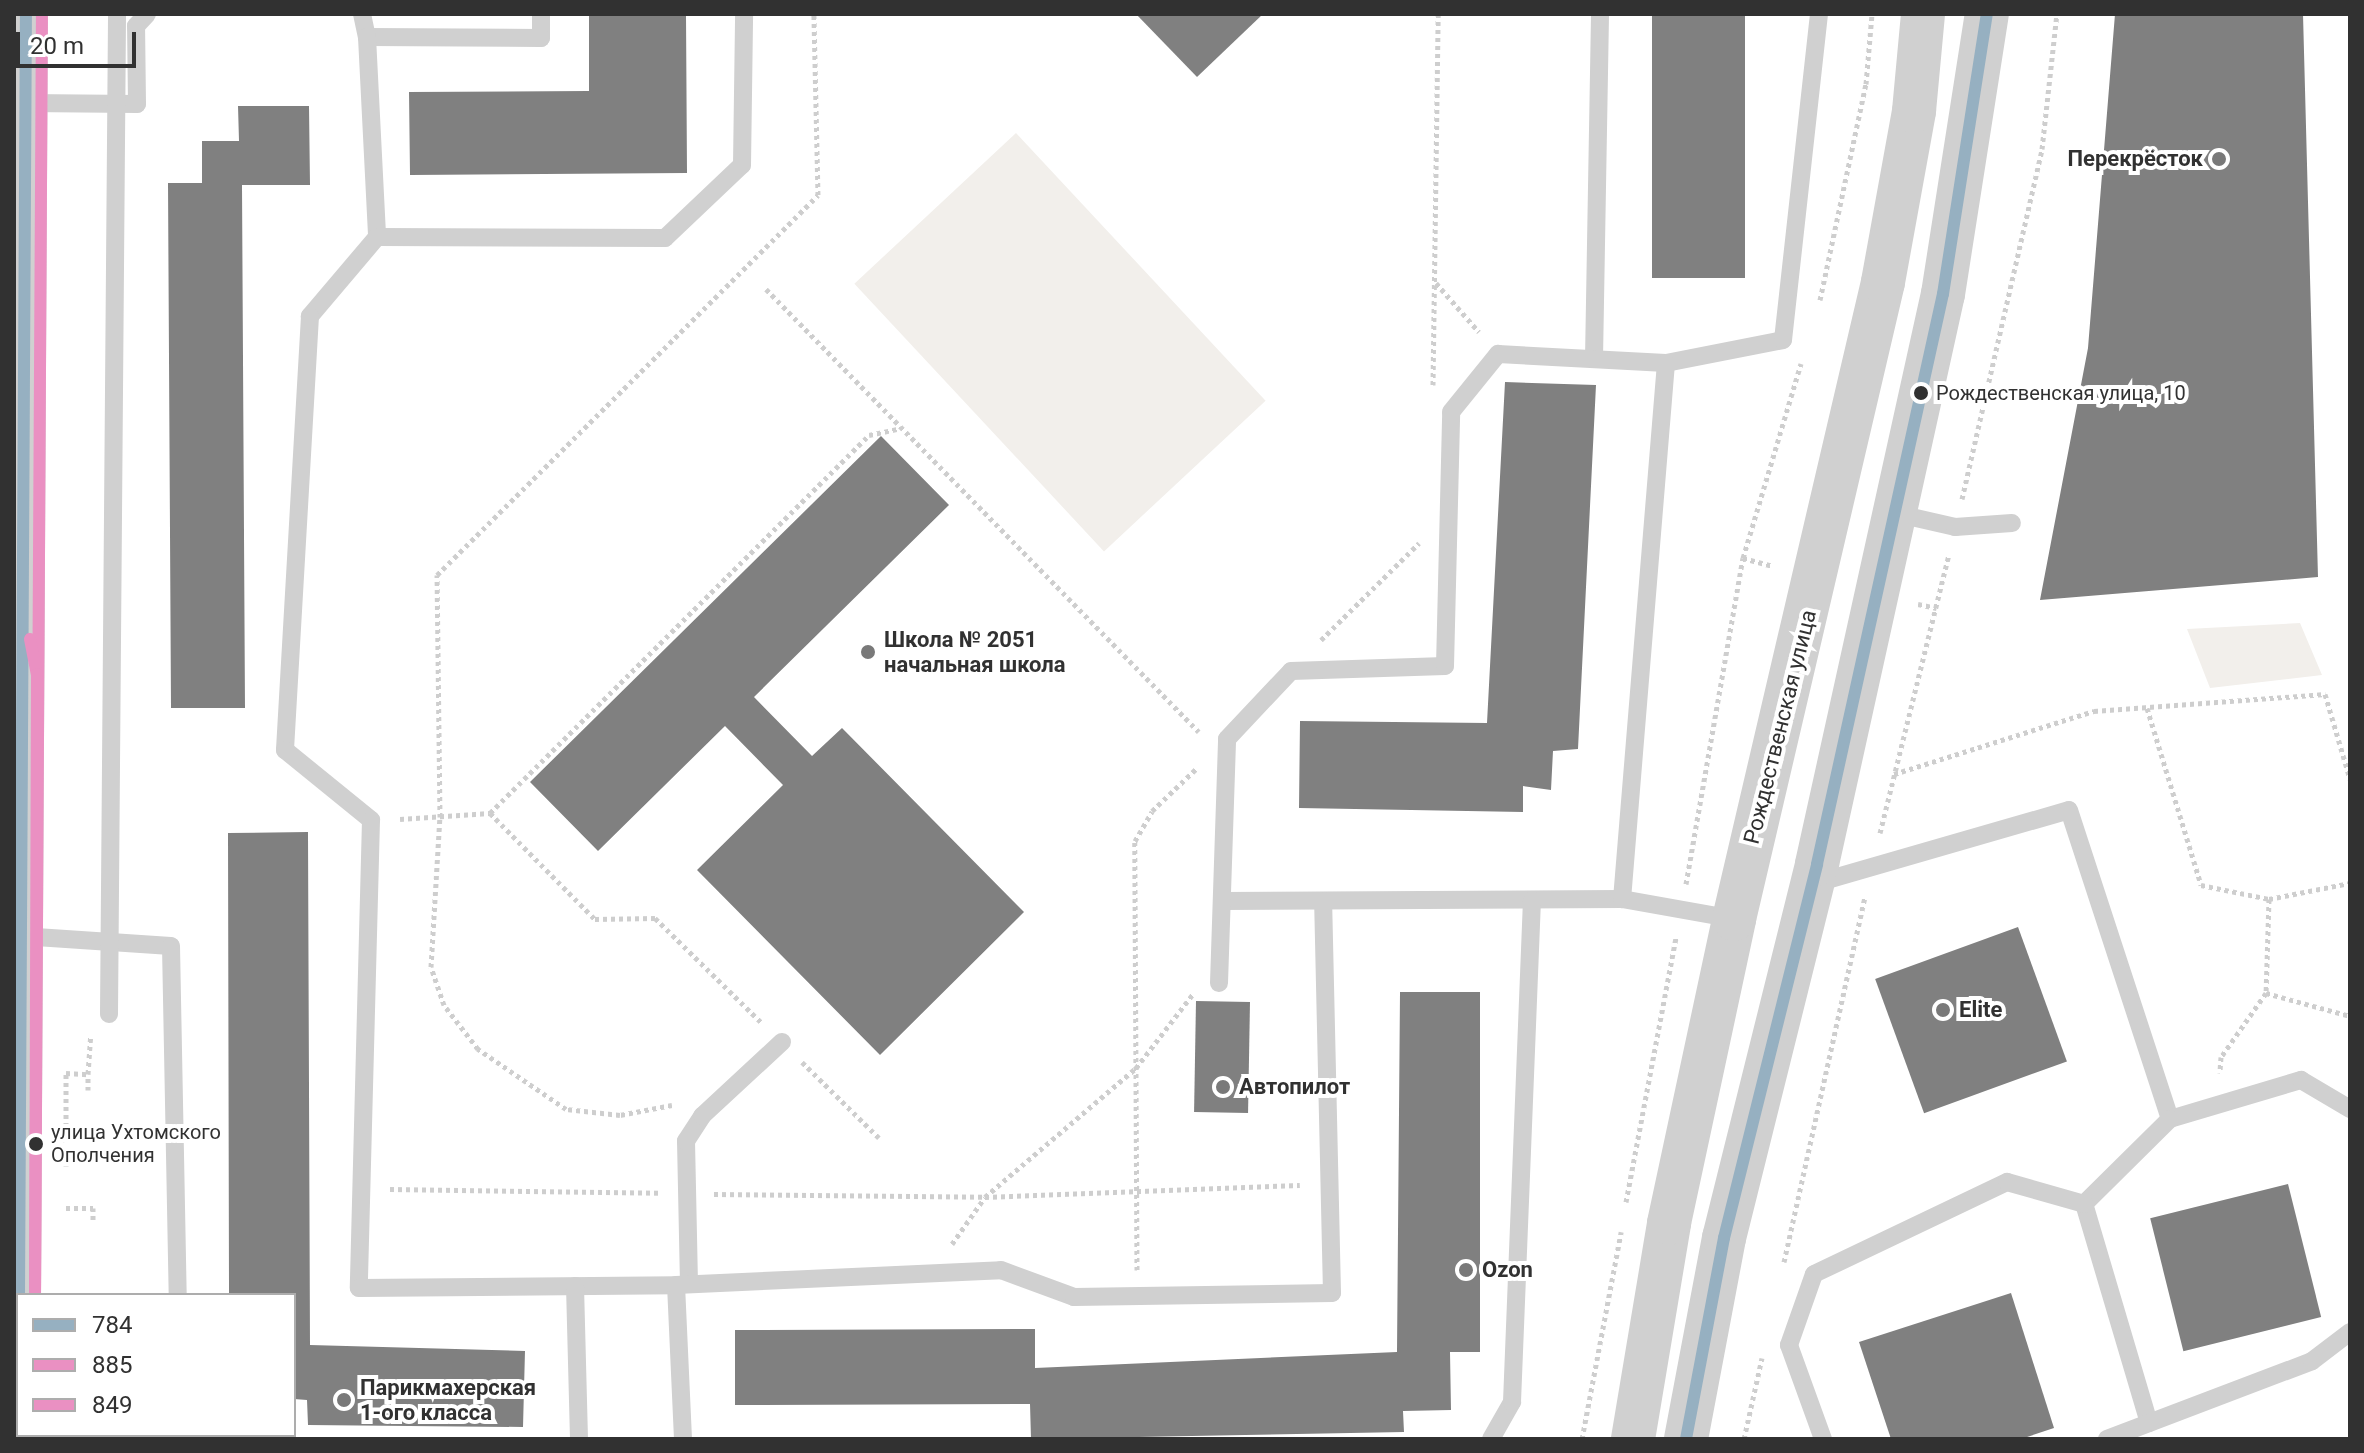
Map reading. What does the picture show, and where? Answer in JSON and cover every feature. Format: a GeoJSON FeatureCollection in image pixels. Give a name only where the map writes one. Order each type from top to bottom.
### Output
{"type":"FeatureCollection","features":[{"type":"Feature","properties":{"kind":"street"},"geometry":{"type":"LineString","coordinates":[[19,1293],[21,936],[17,658],[26,14]]}},
{"type":"Feature","properties":{"kind":"street","name":"Рождественская улица"},"geometry":{"type":"LineString","coordinates":[[1633,1439],[1669,1223],[1734,919],[1883,282],[1914,111],[1923,14]]}},
{"type":"Feature","properties":{"kind":"street"},"geometry":{"type":"LineString","coordinates":[[1686,1439],[1724,1238],[1812,884],[1943,294],[1987,14]]}},
{"type":"Feature","properties":{"kind":"lane"},"geometry":{"type":"LineString","coordinates":[[109,1014],[117,14]]}},
{"type":"Feature","properties":{"kind":"lane"},"geometry":{"type":"LineString","coordinates":[[26,103],[137,104],[136,26],[147,14]]}},
{"type":"Feature","properties":{"kind":"lane"},"geometry":{"type":"LineString","coordinates":[[362,14],[367,37],[377,237],[310,316],[285,750],[371,820],[359,1288],[683,1285],[1001,1270],[1074,1297],[1332,1293],[1323,901]]}},
{"type":"Feature","properties":{"kind":"lane"},"geometry":{"type":"LineString","coordinates":[[367,37],[541,38],[541,14]]}},
{"type":"Feature","properties":{"kind":"lane"},"geometry":{"type":"LineString","coordinates":[[377,237],[665,238],[742,165],[744,14]]}},
{"type":"Feature","properties":{"kind":"lane"},"geometry":{"type":"LineString","coordinates":[[1594,359],[1600,14]]}},
{"type":"Feature","properties":{"kind":"lane"},"geometry":{"type":"LineString","coordinates":[[1219,983],[1222,744],[1291,671],[1445,666],[1451,412],[1498,354],[1666,363],[1783,340],[1819,14]]}},
{"type":"Feature","properties":{"kind":"lane"},"geometry":{"type":"LineString","coordinates":[[1622,899],[1666,363]]}},
{"type":"Feature","properties":{"kind":"lane"},"geometry":{"type":"LineString","coordinates":[[1894,513],[1955,527],[2012,523]]}},
{"type":"Feature","properties":{"kind":"lane"},"geometry":{"type":"LineString","coordinates":[[1812,884],[2069,810],[2170,1119]]}},
{"type":"Feature","properties":{"kind":"lane"},"geometry":{"type":"LineString","coordinates":[[1222,901],[1622,899],[1734,919]]}},
{"type":"Feature","properties":{"kind":"lane"},"geometry":{"type":"LineString","coordinates":[[1491,1439],[1512,1402],[1532,900]]}},
{"type":"Feature","properties":{"kind":"lane"},"geometry":{"type":"LineString","coordinates":[[21,936],[171,946],[178,1293]]}},
{"type":"Feature","properties":{"kind":"lane"},"geometry":{"type":"LineString","coordinates":[[683,1439],[686,1141],[694,1128],[782,1042]]}},
{"type":"Feature","properties":{"kind":"lane"},"geometry":{"type":"LineString","coordinates":[[2084,1204],[2170,1119],[2301,1080],[2350,1109]]}},
{"type":"Feature","properties":{"kind":"lane"},"geometry":{"type":"LineString","coordinates":[[1823,1439],[1789,1345],[1814,1274],[2007,1182],[2084,1204]]}},
{"type":"Feature","properties":{"kind":"lane"},"geometry":{"type":"LineString","coordinates":[[2084,1204],[2149,1423]]}},
{"type":"Feature","properties":{"kind":"lane"},"geometry":{"type":"LineString","coordinates":[[575,1286],[579,1439]]}},
{"type":"Feature","properties":{"kind":"lane"},"geometry":{"type":"LineString","coordinates":[[2107,1439],[2312,1361],[2350,1332]]}},
{"type":"Feature","properties":{"kind":"path"},"geometry":{"type":"LineString","coordinates":[[676,1103],[620,1115],[566,1109],[478,1049],[444,1005],[431,967],[440,817],[437,575],[818,195],[814,14]]}},
{"type":"Feature","properties":{"kind":"path"},"geometry":{"type":"LineString","coordinates":[[1438,14],[1433,397],[1451,412]]}},
{"type":"Feature","properties":{"kind":"path"},"geometry":{"type":"LineString","coordinates":[[1818,304],[1866,84],[1872,14]]}},
{"type":"Feature","properties":{"kind":"path"},"geometry":{"type":"LineString","coordinates":[[1782,1270],[1872,869],[2042,149],[2057,14]]}},
{"type":"Feature","properties":{"kind":"path"},"geometry":{"type":"LineString","coordinates":[[1435,281],[1498,354]]}},
{"type":"Feature","properties":{"kind":"path"},"geometry":{"type":"LineString","coordinates":[[766,289],[901,428],[1222,744],[1152,811],[1135,841],[1137,1297]]}},
{"type":"Feature","properties":{"kind":"path"},"geometry":{"type":"LineString","coordinates":[[1582,1439],[1682,910],[1743,558],[1805,349]]}},
{"type":"Feature","properties":{"kind":"path"},"geometry":{"type":"LineString","coordinates":[[371,820],[490,813],[869,435],[901,428]]}},
{"type":"Feature","properties":{"kind":"path"},"geometry":{"type":"LineString","coordinates":[[1291,671],[1448,514]]}},
{"type":"Feature","properties":{"kind":"path"},"geometry":{"type":"LineString","coordinates":[[1894,775],[2094,711],[2325,694],[2350,779]]}},
{"type":"Feature","properties":{"kind":"path"},"geometry":{"type":"LineString","coordinates":[[2147,708],[2201,885],[2269,899],[2350,883]]}},
{"type":"Feature","properties":{"kind":"path"},"geometry":{"type":"LineString","coordinates":[[490,813],[595,919],[655,918],[879,1138]]}},
{"type":"Feature","properties":{"kind":"path"},"geometry":{"type":"LineString","coordinates":[[2218,1105],[2221,1057],[2266,993],[2269,899]]}},
{"type":"Feature","properties":{"kind":"path"},"geometry":{"type":"LineString","coordinates":[[931,1274],[985,1197],[1136,1068],[1188,996],[1219,983]]}},
{"type":"Feature","properties":{"kind":"path"},"geometry":{"type":"LineString","coordinates":[[2266,993],[2350,1016]]}},
{"type":"Feature","properties":{"kind":"path"},"geometry":{"type":"LineString","coordinates":[[756,1039],[767,1028]]}},
{"type":"Feature","properties":{"kind":"path"},"geometry":{"type":"LineString","coordinates":[[88,1074],[88,1090]]}},
{"type":"Feature","properties":{"kind":"path"},"geometry":{"type":"LineString","coordinates":[[361,1189],[985,1197],[1329,1185]]}},
{"type":"Feature","properties":{"kind":"path"},"geometry":{"type":"LineString","coordinates":[[66,1208],[93,1208],[93,1223]]}},
{"type":"Feature","properties":{"kind":"path"},"geometry":{"type":"LineString","coordinates":[[1744,1439],[1765,1347]]}},
{"type":"Feature","properties":{"kind":"shaded area"},"geometry":{"type":"Polygon","coordinates":[[[1016,133],[1266,401],[1104,551],[854,284],[1016,133]]]}},
{"type":"Feature","properties":{"kind":"shaded area"},"geometry":{"type":"Polygon","coordinates":[[[2300,623],[2322,675],[2210,688],[2187,629],[2300,623]]]}},
{"type":"Feature","properties":{"kind":"building"},"geometry":{"type":"Polygon","coordinates":[[[589,14],[686,14],[687,173],[410,175],[409,92],[589,91],[589,14]]]}},
{"type":"Feature","properties":{"kind":"building"},"geometry":{"type":"Polygon","coordinates":[[[1136,14],[1263,14],[1197,77],[1136,14]]]}},
{"type":"Feature","properties":{"kind":"building"},"geometry":{"type":"Polygon","coordinates":[[[1652,14],[1745,14],[1745,278],[1652,278],[1652,14]]]}},
{"type":"Feature","properties":{"kind":"building"},"geometry":{"type":"Polygon","coordinates":[[[2115,14],[2303,14],[2318,577],[2040,600],[2088,348],[2115,14]]]}},
{"type":"Feature","properties":{"kind":"building"},"geometry":{"type":"Polygon","coordinates":[[[238,106],[309,106],[310,185],[242,185],[245,708],[171,708],[168,183],[202,183],[202,141],[239,141],[238,106]]]}},
{"type":"Feature","properties":{"kind":"building"},"geometry":{"type":"Polygon","coordinates":[[[1505,382],[1596,385],[1578,749],[1553,751],[1551,790],[1523,786],[1523,812],[1299,808],[1300,721],[1487,723],[1505,382]]]}},
{"type":"Feature","properties":{"kind":"building"},"geometry":{"type":"Polygon","coordinates":[[[881,436],[949,505],[754,697],[812,756],[842,728],[1024,912],[880,1055],[697,870],[783,785],[725,726],[598,851],[530,782],[881,436]]]}},
{"type":"Feature","properties":{"kind":"building"},"geometry":{"type":"Polygon","coordinates":[[[308,832],[310,1345],[525,1351],[523,1427],[308,1425],[307,1400],[296,1399],[296,1293],[229,1293],[228,833],[308,832]]]}},
{"type":"Feature","properties":{"kind":"building"},"geometry":{"type":"Polygon","coordinates":[[[2018,927],[2067,1061],[1924,1113],[1875,979],[2018,927]]]}},
{"type":"Feature","properties":{"kind":"building"},"geometry":{"type":"Polygon","coordinates":[[[1400,992],[1480,992],[1480,1352],[1450,1352],[1451,1410],[1403,1411],[1404,1432],[1031,1439],[1030,1404],[735,1405],[735,1330],[1035,1329],[1035,1368],[1397,1352],[1400,992]]]}},
{"type":"Feature","properties":{"kind":"building"},"geometry":{"type":"Polygon","coordinates":[[[1196,1001],[1250,1002],[1248,1113],[1194,1112],[1196,1001]]]}},
{"type":"Feature","properties":{"kind":"building"},"geometry":{"type":"Polygon","coordinates":[[[2288,1184],[2321,1317],[2183,1351],[2150,1218],[2288,1184]]]}},
{"type":"Feature","properties":{"kind":"building"},"geometry":{"type":"Polygon","coordinates":[[[2011,1293],[2054,1428],[2021,1439],[1891,1439],[1859,1342],[2011,1293]]]}},
{"type":"Feature","properties":{"kind":"transit line","name":"784"},"geometry":{"type":"LineString","coordinates":[[19,1293],[26,14]]}},
{"type":"Feature","properties":{"kind":"transit line","name":"885"},"geometry":{"type":"LineString","coordinates":[[35,1293],[42,14]]}},
{"type":"Feature","properties":{"kind":"transit line","name":"784"},"geometry":{"type":"LineString","coordinates":[[1686,1439],[1724,1238],[1817,864],[1943,294],[1987,14]]}},
{"type":"Feature","properties":{"kind":"transit line","name":"849"},"geometry":{"type":"LineString","coordinates":[[30,639],[37,674],[35,1293]]}},
{"type":"Feature","properties":{"kind":"place","name":"Перекрёсток"},"geometry":{"type":"Point","coordinates":[2219,159]}},
{"type":"Feature","properties":{"kind":"place","name":"Рождественская улица, 10"},"geometry":{"type":"Point","coordinates":[1921,393]}},
{"type":"Feature","properties":{"kind":"place","name":"Школа № 2051 начальная школа"},"geometry":{"type":"Point","coordinates":[868,652]}},
{"type":"Feature","properties":{"kind":"place","name":"Elite"},"geometry":{"type":"Point","coordinates":[1943,1010]}},
{"type":"Feature","properties":{"kind":"place","name":"Автопилот"},"geometry":{"type":"Point","coordinates":[1223,1087]}},
{"type":"Feature","properties":{"kind":"place","name":"улица Ухтомского Ополчения"},"geometry":{"type":"Point","coordinates":[36,1144]}},
{"type":"Feature","properties":{"kind":"place","name":"Ozon"},"geometry":{"type":"Point","coordinates":[1466,1270]}},
{"type":"Feature","properties":{"kind":"place","name":"Парикмахерская 1-ого класса"},"geometry":{"type":"Point","coordinates":[344,1400]}}]}
